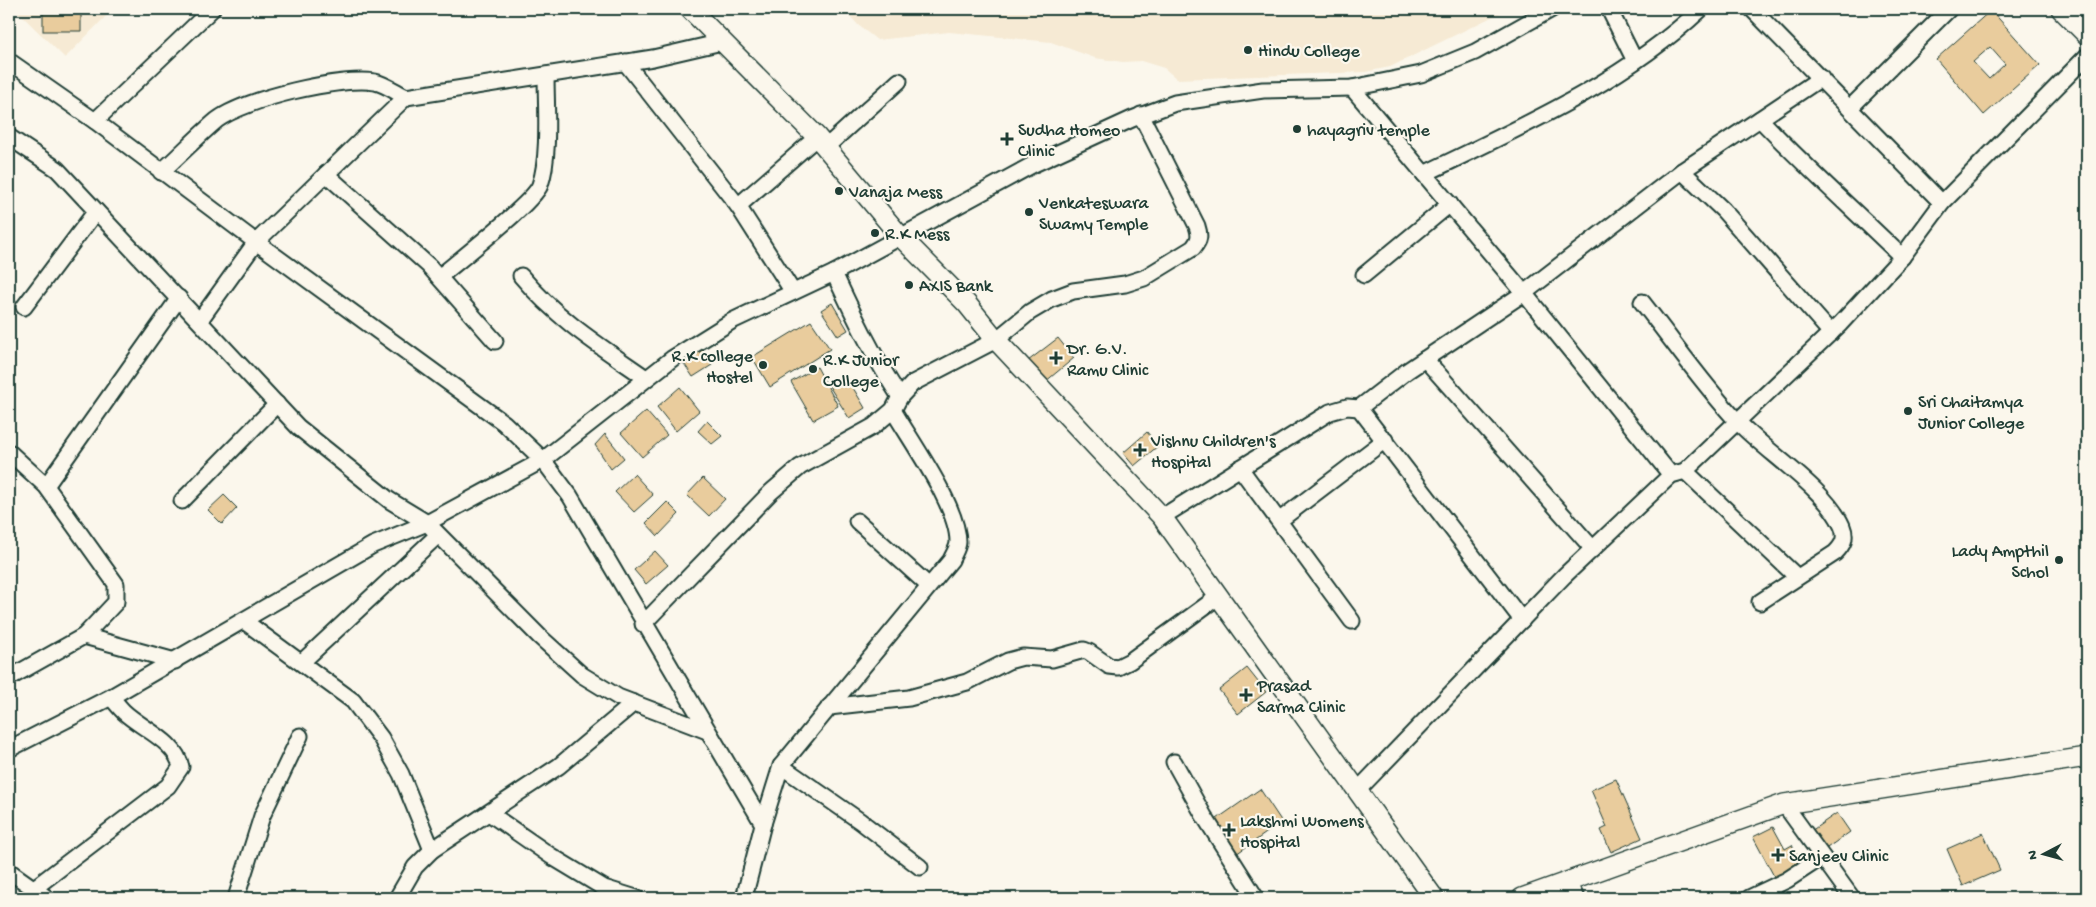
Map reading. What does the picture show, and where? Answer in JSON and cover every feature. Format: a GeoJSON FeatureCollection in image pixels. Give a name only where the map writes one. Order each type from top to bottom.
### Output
{"type":"FeatureCollection","features":[{"type":"Feature","properties":{"kind":"street"},"geometry":{"type":"LineString","coordinates":[[95,121],[212,9]]}},
{"type":"Feature","properties":{"kind":"street"},"geometry":{"type":"LineString","coordinates":[[690,9],[821,142],[900,236],[967,304],[996,340],[1162,517],[1434,898]]}},
{"type":"Feature","properties":{"kind":"street"},"geometry":{"type":"LineString","coordinates":[[9,749],[111,697],[373,545],[427,523],[543,460],[672,358],[732,321],[834,273],[1034,164],[1141,115],[1175,103],[1263,90],[1352,88],[1421,74],[1475,52],[1552,9]]}},
{"type":"Feature","properties":{"kind":"street"},"geometry":{"type":"LineString","coordinates":[[1609,9],[1635,61]]}},
{"type":"Feature","properties":{"kind":"street"},"geometry":{"type":"LineString","coordinates":[[1424,174],[1533,121],[1606,81],[1676,32],[1701,9]]}},
{"type":"Feature","properties":{"kind":"street"},"geometry":{"type":"LineString","coordinates":[[1752,9],[1942,203]]}},
{"type":"Feature","properties":{"kind":"street"},"geometry":{"type":"LineString","coordinates":[[1850,108],[1949,9]]}},
{"type":"Feature","properties":{"kind":"street"},"geometry":{"type":"LineString","coordinates":[[2061,9],[2087,35]]}},
{"type":"Feature","properties":{"kind":"street"},"geometry":{"type":"LineString","coordinates":[[200,320],[256,242],[406,97],[624,62],[722,42]]}},
{"type":"Feature","properties":{"kind":"street"},"geometry":{"type":"LineString","coordinates":[[1357,791],[1593,549],[1737,422],[1831,333],[1902,257],[1942,203],[2087,56]]}},
{"type":"Feature","properties":{"kind":"street"},"geometry":{"type":"LineString","coordinates":[[9,61],[95,121],[161,172],[504,423],[543,460],[570,496],[763,824]]}},
{"type":"Feature","properties":{"kind":"street"},"geometry":{"type":"LineString","coordinates":[[624,62],[738,206],[793,292]]}},
{"type":"Feature","properties":{"kind":"street"},"geometry":{"type":"LineString","coordinates":[[439,277],[525,204],[540,187],[544,170],[546,75]]}},
{"type":"Feature","properties":{"kind":"street"},"geometry":{"type":"LineString","coordinates":[[1162,517],[1330,412],[1347,407],[1359,408],[1426,359],[1524,293],[1682,171],[1821,78]]}},
{"type":"Feature","properties":{"kind":"street"},"geometry":{"type":"LineString","coordinates":[[161,172],[218,120],[237,109],[302,88],[360,81],[376,82],[406,97]]}},
{"type":"Feature","properties":{"kind":"street"},"geometry":{"type":"LineString","coordinates":[[738,206],[899,81]]}},
{"type":"Feature","properties":{"kind":"street"},"geometry":{"type":"LineString","coordinates":[[1352,88],[1678,473],[1798,577]]}},
{"type":"Feature","properties":{"kind":"street"},"geometry":{"type":"LineString","coordinates":[[644,624],[778,486],[800,467],[874,426],[897,404],[913,383],[996,340],[1030,312],[1052,299],[1073,291],[1125,284],[1144,278],[1193,248],[1198,242],[1200,235],[1197,226],[1141,115]]}},
{"type":"Feature","properties":{"kind":"street"},"geometry":{"type":"LineString","coordinates":[[1760,119],[1792,154],[1847,202],[1902,257]]}},
{"type":"Feature","properties":{"kind":"street"},"geometry":{"type":"LineString","coordinates":[[9,137],[57,169],[298,427],[389,500],[427,523],[540,636],[582,675],[618,697],[707,731]]}},
{"type":"Feature","properties":{"kind":"street"},"geometry":{"type":"LineString","coordinates":[[1682,171],[1723,210],[1831,333]]}},
{"type":"Feature","properties":{"kind":"street"},"geometry":{"type":"LineString","coordinates":[[326,174],[439,277],[495,341]]}},
{"type":"Feature","properties":{"kind":"street"},"geometry":{"type":"LineString","coordinates":[[1364,275],[1450,204]]}},
{"type":"Feature","properties":{"kind":"street"},"geometry":{"type":"LineString","coordinates":[[24,307],[96,211]]}},
{"type":"Feature","properties":{"kind":"street"},"geometry":{"type":"LineString","coordinates":[[744,898],[763,824],[781,766],[951,560],[958,544],[955,526],[947,503],[834,273]]}},
{"type":"Feature","properties":{"kind":"street"},"geometry":{"type":"LineString","coordinates":[[521,276],[543,302],[576,330],[646,378]]}},
{"type":"Feature","properties":{"kind":"street"},"geometry":{"type":"LineString","coordinates":[[46,486],[179,298]]}},
{"type":"Feature","properties":{"kind":"street"},"geometry":{"type":"LineString","coordinates":[[1642,302],[1737,422],[1827,503],[1842,525],[1845,535],[1843,545],[1835,553],[1760,602]]}},
{"type":"Feature","properties":{"kind":"street"},"geometry":{"type":"LineString","coordinates":[[1426,359],[1593,549]]}},
{"type":"Feature","properties":{"kind":"street"},"geometry":{"type":"LineString","coordinates":[[182,501],[277,404]]}},
{"type":"Feature","properties":{"kind":"street"},"geometry":{"type":"LineString","coordinates":[[1359,408],[1522,620]]}},
{"type":"Feature","properties":{"kind":"street"},"geometry":{"type":"LineString","coordinates":[[1280,520],[1385,440]]}},
{"type":"Feature","properties":{"kind":"street"},"geometry":{"type":"LineString","coordinates":[[9,452],[46,486],[116,584],[116,602],[84,636],[9,678]]}},
{"type":"Feature","properties":{"kind":"street"},"geometry":{"type":"LineString","coordinates":[[1240,468],[1280,520],[1352,621]]}},
{"type":"Feature","properties":{"kind":"street"},"geometry":{"type":"LineString","coordinates":[[857,521],[929,586]]}},
{"type":"Feature","properties":{"kind":"street"},"geometry":{"type":"LineString","coordinates":[[302,662],[438,535]]}},
{"type":"Feature","properties":{"kind":"street"},"geometry":{"type":"LineString","coordinates":[[829,707],[908,698],[967,682],[1008,661],[1023,657],[1052,659],[1084,650],[1090,652],[1109,666],[1118,667],[1219,596]]}},
{"type":"Feature","properties":{"kind":"street"},"geometry":{"type":"LineString","coordinates":[[244,621],[353,701],[382,738],[401,774],[432,850]]}},
{"type":"Feature","properties":{"kind":"street"},"geometry":{"type":"LineString","coordinates":[[84,636],[175,661]]}},
{"type":"Feature","properties":{"kind":"street"},"geometry":{"type":"LineString","coordinates":[[33,889],[168,786],[181,768],[180,760],[173,749],[124,712],[111,697]]}},
{"type":"Feature","properties":{"kind":"street"},"geometry":{"type":"LineString","coordinates":[[397,898],[415,866],[432,850],[559,766],[634,703]]}},
{"type":"Feature","properties":{"kind":"street"},"geometry":{"type":"LineString","coordinates":[[236,898],[262,816],[300,736]]}},
{"type":"Feature","properties":{"kind":"street"},"geometry":{"type":"LineString","coordinates":[[1522,898],[1572,890],[1784,804],[2087,757]]}},
{"type":"Feature","properties":{"kind":"street"},"geometry":{"type":"LineString","coordinates":[[1174,762],[1204,816],[1256,898]]}},
{"type":"Feature","properties":{"kind":"street"},"geometry":{"type":"LineString","coordinates":[[781,766],[860,821],[920,867]]}},
{"type":"Feature","properties":{"kind":"street"},"geometry":{"type":"LineString","coordinates":[[1784,804],[1852,898]]}},
{"type":"Feature","properties":{"kind":"street"},"geometry":{"type":"LineString","coordinates":[[489,813],[551,856],[604,888],[636,898]]}},
{"type":"Feature","properties":{"kind":"street"},"geometry":{"type":"LineString","coordinates":[[1749,898],[1786,880],[1822,857]]}},
{"type":"Feature","properties":{"kind":"street"},"geometry":{"type":"LineString","coordinates":[[9,871],[47,898]]}},
{"type":"Feature","properties":{"kind":"shaded area"},"geometry":{"type":"Polygon","coordinates":[[[15,9],[113,9],[65,58],[15,9]]]}},
{"type":"Feature","properties":{"kind":"shaded area","name":"Hindu College"},"geometry":{"type":"Polygon","coordinates":[[[844,9],[1508,9],[1390,67],[1365,72],[1177,79],[1164,68],[1141,61],[1123,62],[1095,58],[1051,42],[949,32],[877,40],[858,25],[844,9]]]}},
{"type":"Feature","properties":{"kind":"building"},"geometry":{"type":"Polygon","coordinates":[[[43,9],[81,9],[81,31],[43,31],[43,9]]]}},
{"type":"Feature","properties":{"kind":"building"},"geometry":{"type":"Polygon","coordinates":[[[1991,10],[2040,65],[1984,115],[1936,59],[1991,10]],[[1990,47],[1973,62],[1989,79],[2005,64],[1990,47]]]}},
{"type":"Feature","properties":{"kind":"building"},"geometry":{"type":"Polygon","coordinates":[[[832,303],[848,330],[838,336],[821,310],[832,303]]]}},
{"type":"Feature","properties":{"kind":"building"},"geometry":{"type":"Polygon","coordinates":[[[811,321],[830,349],[770,387],[752,357],[811,321]]]}},
{"type":"Feature","properties":{"kind":"building"},"geometry":{"type":"Polygon","coordinates":[[[1058,338],[1074,358],[1045,382],[1028,361],[1058,338]]]}},
{"type":"Feature","properties":{"kind":"building"},"geometry":{"type":"Polygon","coordinates":[[[702,349],[712,365],[693,377],[683,362],[702,349]]]}},
{"type":"Feature","properties":{"kind":"building"},"geometry":{"type":"Polygon","coordinates":[[[817,367],[838,406],[813,420],[791,382],[817,367]]]}},
{"type":"Feature","properties":{"kind":"building"},"geometry":{"type":"Polygon","coordinates":[[[846,376],[865,408],[849,418],[829,386],[846,376]]]}},
{"type":"Feature","properties":{"kind":"building"},"geometry":{"type":"Polygon","coordinates":[[[680,387],[699,411],[676,431],[657,407],[680,387]]]}},
{"type":"Feature","properties":{"kind":"building"},"geometry":{"type":"Polygon","coordinates":[[[646,411],[667,435],[642,457],[621,433],[646,411]]]}},
{"type":"Feature","properties":{"kind":"building"},"geometry":{"type":"Polygon","coordinates":[[[707,421],[722,436],[712,444],[698,431],[707,421]]]}},
{"type":"Feature","properties":{"kind":"building"},"geometry":{"type":"Polygon","coordinates":[[[1147,432],[1158,446],[1134,466],[1123,453],[1147,432]]]}},
{"type":"Feature","properties":{"kind":"building"},"geometry":{"type":"Polygon","coordinates":[[[605,434],[624,458],[611,469],[595,445],[605,434]]]}},
{"type":"Feature","properties":{"kind":"building"},"geometry":{"type":"Polygon","coordinates":[[[634,474],[653,495],[634,512],[615,492],[634,474]]]}},
{"type":"Feature","properties":{"kind":"building"},"geometry":{"type":"Polygon","coordinates":[[[703,478],[725,499],[709,516],[687,495],[703,478]]]}},
{"type":"Feature","properties":{"kind":"building"},"geometry":{"type":"Polygon","coordinates":[[[224,495],[237,508],[222,524],[208,510],[224,495]]]}},
{"type":"Feature","properties":{"kind":"building"},"geometry":{"type":"Polygon","coordinates":[[[667,502],[679,514],[658,536],[646,523],[667,502]]]}},
{"type":"Feature","properties":{"kind":"building"},"geometry":{"type":"Polygon","coordinates":[[[655,551],[668,565],[646,584],[634,570],[655,551]]]}},
{"type":"Feature","properties":{"kind":"building"},"geometry":{"type":"Polygon","coordinates":[[[1247,668],[1266,692],[1238,714],[1219,690],[1247,668]]]}},
{"type":"Feature","properties":{"kind":"building"},"geometry":{"type":"Polygon","coordinates":[[[1616,779],[1642,838],[1611,852],[1601,830],[1607,827],[1591,790],[1616,779]]]}},
{"type":"Feature","properties":{"kind":"building"},"geometry":{"type":"Polygon","coordinates":[[[1260,789],[1282,822],[1236,854],[1214,821],[1260,789]]]}},
{"type":"Feature","properties":{"kind":"building"},"geometry":{"type":"Polygon","coordinates":[[[1837,813],[1850,832],[1824,850],[1811,831],[1837,813]]]}},
{"type":"Feature","properties":{"kind":"building"},"geometry":{"type":"Polygon","coordinates":[[[1773,827],[1785,849],[1792,845],[1803,866],[1776,880],[1753,837],[1773,827]]]}},
{"type":"Feature","properties":{"kind":"building"},"geometry":{"type":"Polygon","coordinates":[[[1983,833],[2000,870],[1963,886],[1947,849],[1983,833]]]}},
{"type":"Feature","properties":{"kind":"place","name":"Hindu College"},"geometry":{"type":"Point","coordinates":[1248,50]}},
{"type":"Feature","properties":{"kind":"place","name":"hayagriv temple"},"geometry":{"type":"Point","coordinates":[1297,129]}},
{"type":"Feature","properties":{"kind":"place","name":"Sudha Homeo Clinic"},"geometry":{"type":"Point","coordinates":[1007,139]}},
{"type":"Feature","properties":{"kind":"place","name":"Vanaja Mess"},"geometry":{"type":"Point","coordinates":[839,191]}},
{"type":"Feature","properties":{"kind":"place","name":"Venkateswara Swamy Temple"},"geometry":{"type":"Point","coordinates":[1029,212]}},
{"type":"Feature","properties":{"kind":"place","name":"R.K Mess"},"geometry":{"type":"Point","coordinates":[875,233]}},
{"type":"Feature","properties":{"kind":"place","name":"AXIS Bank"},"geometry":{"type":"Point","coordinates":[909,285]}},
{"type":"Feature","properties":{"kind":"place","name":"Dr. G.V. Ramu Clinic"},"geometry":{"type":"Point","coordinates":[1056,358]}},
{"type":"Feature","properties":{"kind":"place","name":"R.K college Hostel"},"geometry":{"type":"Point","coordinates":[763,365]}},
{"type":"Feature","properties":{"kind":"place","name":"R.K Junior College"},"geometry":{"type":"Point","coordinates":[813,369]}},
{"type":"Feature","properties":{"kind":"place","name":"Sri Chaitamya Junior College"},"geometry":{"type":"Point","coordinates":[1908,411]}},
{"type":"Feature","properties":{"kind":"place","name":"Vishnu Children's Hospital"},"geometry":{"type":"Point","coordinates":[1140,450]}},
{"type":"Feature","properties":{"kind":"place","name":"Lady Ampthil Schol"},"geometry":{"type":"Point","coordinates":[2059,560]}},
{"type":"Feature","properties":{"kind":"place","name":"Prasad Sarma Clinic"},"geometry":{"type":"Point","coordinates":[1246,695]}},
{"type":"Feature","properties":{"kind":"place","name":"Lakshmi Womens Hospital"},"geometry":{"type":"Point","coordinates":[1229,830]}},
{"type":"Feature","properties":{"kind":"place","name":"Sanjeev Clinic"},"geometry":{"type":"Point","coordinates":[1778,855]}}]}
